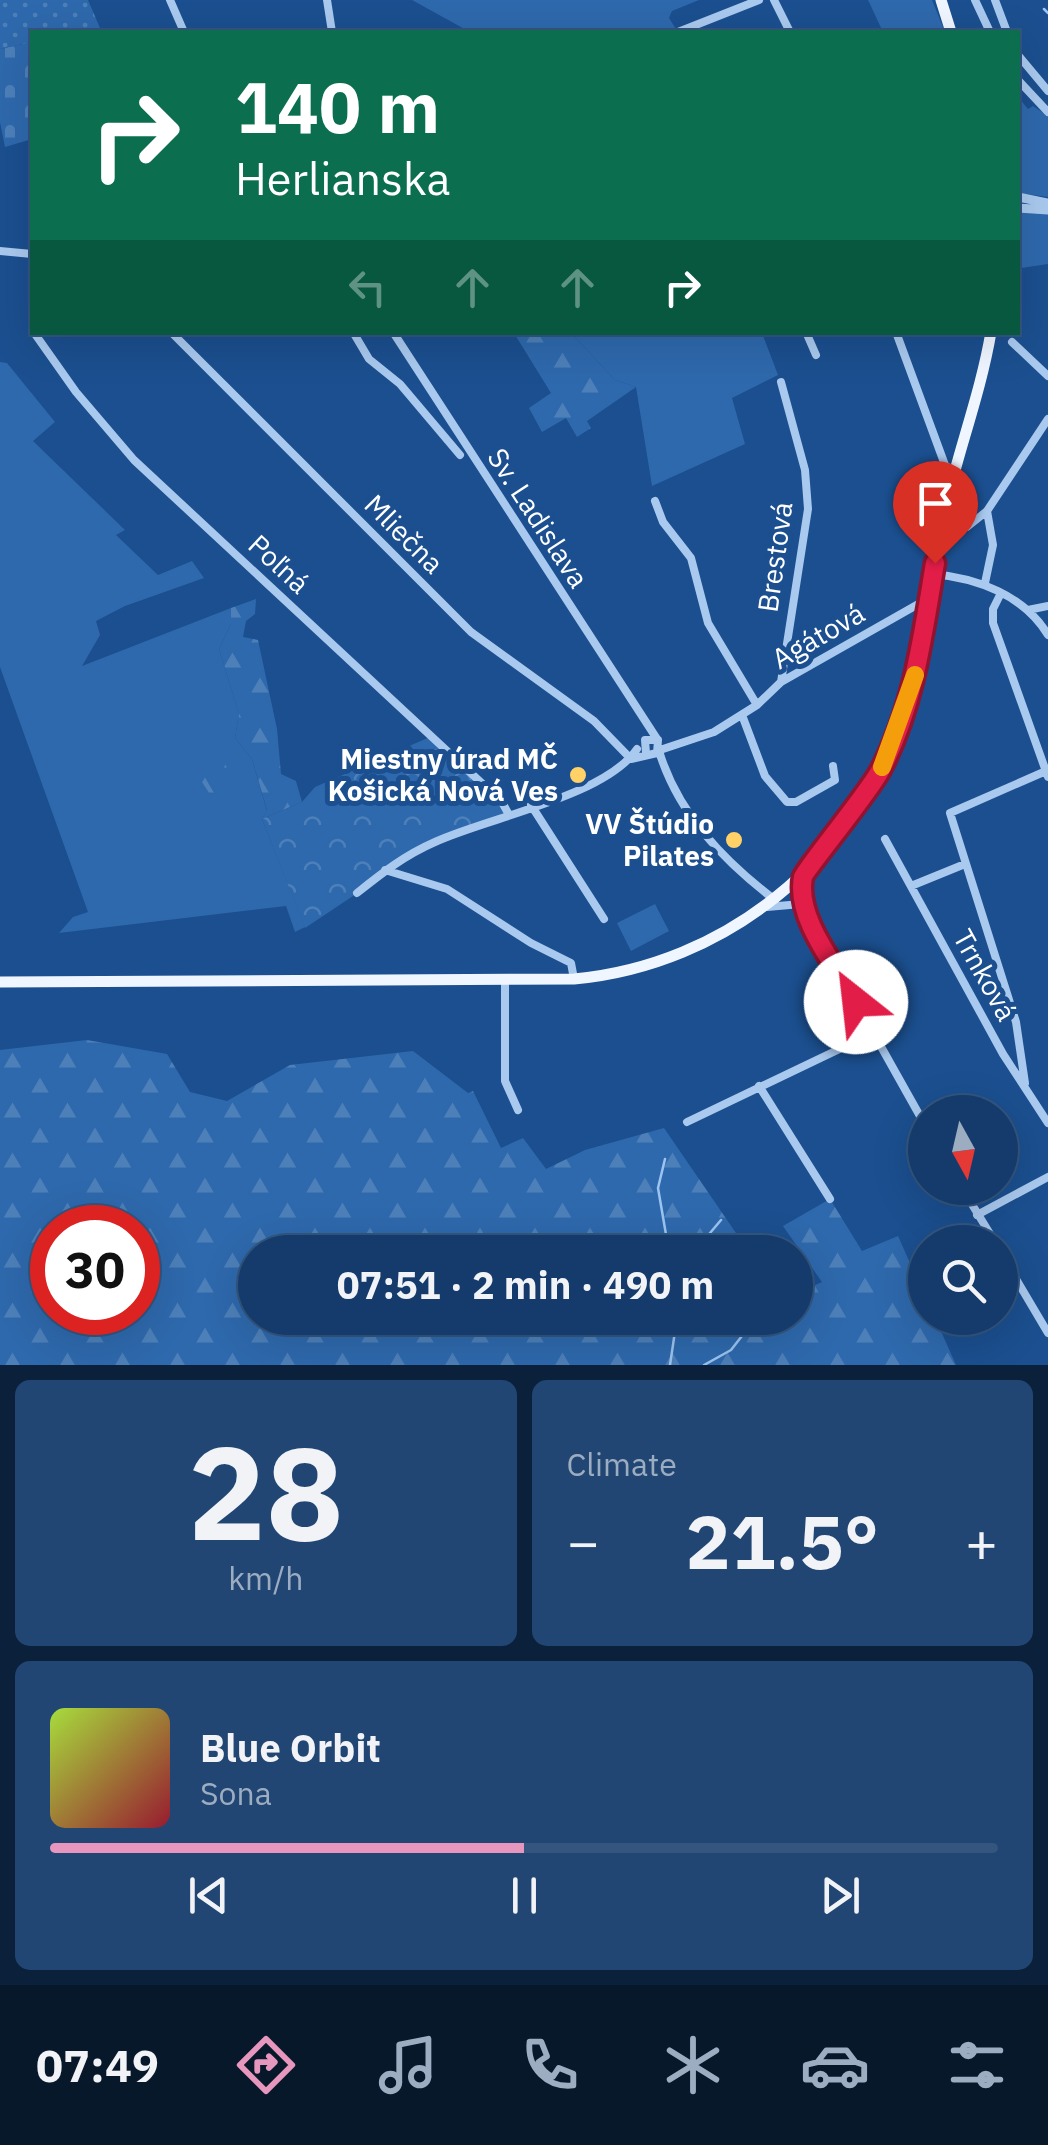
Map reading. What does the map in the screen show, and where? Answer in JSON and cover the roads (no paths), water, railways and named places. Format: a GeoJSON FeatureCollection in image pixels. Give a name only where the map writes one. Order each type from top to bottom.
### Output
{"type":"FeatureCollection","features":[{"type":"Feature","properties":{"kind":"main road"},"geometry":{"type":"LineString","coordinates":[[941,0],[949,30]]}},
{"type":"Feature","properties":{"kind":"main road"},"geometry":{"type":"LineString","coordinates":[[0,982],[574,979],[612,974],[677,954],[771,903],[803,875],[849,821],[893,744],[914,681],[953,471],[990,335]]}},
{"type":"Feature","properties":{"kind":"street"},"geometry":{"type":"LineString","coordinates":[[170,0],[183,30]]}},
{"type":"Feature","properties":{"kind":"street"},"geometry":{"type":"LineString","coordinates":[[327,0],[332,30]]}},
{"type":"Feature","properties":{"kind":"street"},"geometry":{"type":"LineString","coordinates":[[683,30],[759,0]]}},
{"type":"Feature","properties":{"kind":"street"},"geometry":{"type":"LineString","coordinates":[[774,0],[789,30]]}},
{"type":"Feature","properties":{"kind":"street"},"geometry":{"type":"LineString","coordinates":[[975,0],[989,30]]}},
{"type":"Feature","properties":{"kind":"street"},"geometry":{"type":"LineString","coordinates":[[995,0],[1005,30]]}},
{"type":"Feature","properties":{"kind":"street"},"geometry":{"type":"LineString","coordinates":[[1020,57],[1048,91]]}},
{"type":"Feature","properties":{"kind":"street"},"geometry":{"type":"LineString","coordinates":[[1020,82],[1048,112]]}},
{"type":"Feature","properties":{"kind":"street"},"geometry":{"type":"LineString","coordinates":[[1020,197],[1048,202]]}},
{"type":"Feature","properties":{"kind":"street"},"geometry":{"type":"LineString","coordinates":[[1020,208],[1048,210]]}},
{"type":"Feature","properties":{"kind":"street"},"geometry":{"type":"LineString","coordinates":[[0,250],[30,254]]}},
{"type":"Feature","properties":{"kind":"street","name":"Poľná"},"geometry":{"type":"LineString","coordinates":[[37,335],[76,392],[134,460],[502,802],[508,813]]}},
{"type":"Feature","properties":{"kind":"street","name":"Mliečna"},"geometry":{"type":"LineString","coordinates":[[174,335],[471,632],[623,748],[631,759]]}},
{"type":"Feature","properties":{"kind":"street","name":"Sv. Ladislava"},"geometry":{"type":"LineString","coordinates":[[355,335],[369,359],[400,384],[460,454]]}},
{"type":"Feature","properties":{"kind":"street","name":"Sv. Ladislava"},"geometry":{"type":"LineString","coordinates":[[395,335],[649,726],[664,769],[706,836],[771,903]]}},
{"type":"Feature","properties":{"kind":"street"},"geometry":{"type":"LineString","coordinates":[[807,335],[816,355]]}},
{"type":"Feature","properties":{"kind":"street"},"geometry":{"type":"LineString","coordinates":[[897,335],[945,465],[953,471]]}},
{"type":"Feature","properties":{"kind":"street"},"geometry":{"type":"LineString","coordinates":[[1012,342],[1048,376]]}},
{"type":"Feature","properties":{"kind":"street","name":"Brestová"},"geometry":{"type":"LineString","coordinates":[[781,382],[805,470],[808,509],[781,682]]}},
{"type":"Feature","properties":{"kind":"street"},"geometry":{"type":"LineString","coordinates":[[950,526],[968,528],[987,511],[1048,420]]}},
{"type":"Feature","properties":{"kind":"street"},"geometry":{"type":"LineString","coordinates":[[655,500],[663,522],[691,558],[708,623],[757,705]]}},
{"type":"Feature","properties":{"kind":"street"},"geometry":{"type":"LineString","coordinates":[[985,584],[994,545],[987,511]]}},
{"type":"Feature","properties":{"kind":"street"},"geometry":{"type":"LineString","coordinates":[[933,574],[985,584],[1028,610],[1044,613],[1048,635]]}},
{"type":"Feature","properties":{"kind":"street"},"geometry":{"type":"LineString","coordinates":[[1001,593],[992,609],[993,623],[1047,774]]}},
{"type":"Feature","properties":{"kind":"street","name":"Agátová"},"geometry":{"type":"LineString","coordinates":[[653,746],[698,739],[757,705],[781,682],[922,602]]}},
{"type":"Feature","properties":{"kind":"street"},"geometry":{"type":"LineString","coordinates":[[742,715],[765,776],[790,803],[835,780],[833,766]]}},
{"type":"Feature","properties":{"kind":"street"},"geometry":{"type":"LineString","coordinates":[[623,748],[653,746]]}},
{"type":"Feature","properties":{"kind":"street"},"geometry":{"type":"LineString","coordinates":[[357,893],[385,870],[437,840],[588,784],[653,746]]}},
{"type":"Feature","properties":{"kind":"street","name":"Trnková"},"geometry":{"type":"LineString","coordinates":[[1025,1082],[1016,1022],[950,813],[1047,774]]}},
{"type":"Feature","properties":{"kind":"street"},"geometry":{"type":"LineString","coordinates":[[531,805],[604,919]]}},
{"type":"Feature","properties":{"kind":"street","name":"Trnková"},"geometry":{"type":"LineString","coordinates":[[885,839],[1003,1054],[1048,1122]]}},
{"type":"Feature","properties":{"kind":"street"},"geometry":{"type":"LineString","coordinates":[[911,886],[965,864]]}},
{"type":"Feature","properties":{"kind":"street"},"geometry":{"type":"LineString","coordinates":[[385,870],[447,889],[531,943],[571,963],[574,979]]}},
{"type":"Feature","properties":{"kind":"street"},"geometry":{"type":"LineString","coordinates":[[803,875],[801,904],[908,1095]]}},
{"type":"Feature","properties":{"kind":"street"},"geometry":{"type":"LineString","coordinates":[[771,903],[801,904]]}},
{"type":"Feature","properties":{"kind":"street"},"geometry":{"type":"LineString","coordinates":[[505,981],[506,1081],[518,1110]]}},
{"type":"Feature","properties":{"kind":"street"},"geometry":{"type":"LineString","coordinates":[[688,1122],[872,1032]]}},
{"type":"Feature","properties":{"kind":"street"},"geometry":{"type":"LineString","coordinates":[[758,1086],[830,1198]]}},
{"type":"Feature","properties":{"kind":"street"},"geometry":{"type":"LineString","coordinates":[[977,1215],[1048,1178]]}},
{"type":"Feature","properties":{"kind":"street"},"geometry":{"type":"LineString","coordinates":[[971,1205],[983,1225]]}},
{"type":"Feature","properties":{"kind":"street"},"geometry":{"type":"LineString","coordinates":[[1018,1283],[1048,1334]]}},
{"type":"Feature","properties":{"kind":"waterway"},"geometry":{"type":"LineString","coordinates":[[1044,9],[1048,13]]}},
{"type":"Feature","properties":{"kind":"waterway"},"geometry":{"type":"LineString","coordinates":[[665,1159],[658,1188],[666,1235]]}},
{"type":"Feature","properties":{"kind":"waterway"},"geometry":{"type":"LineString","coordinates":[[708,1235],[721,1220]]}},
{"type":"Feature","properties":{"kind":"waterway"},"geometry":{"type":"LineString","coordinates":[[670,1365],[674,1335]]}},
{"type":"Feature","properties":{"kind":"waterway"},"geometry":{"type":"LineString","coordinates":[[704,1365],[731,1350],[743,1335]]}},
{"type":"Feature","properties":{"kind":"place","name":"Miestny úrad MČ Košická Nová Ves"},"geometry":{"type":"Point","coordinates":[578,775]}},
{"type":"Feature","properties":{"kind":"place","name":"VV Štúdio Pilates"},"geometry":{"type":"Point","coordinates":[734,840]}}]}
